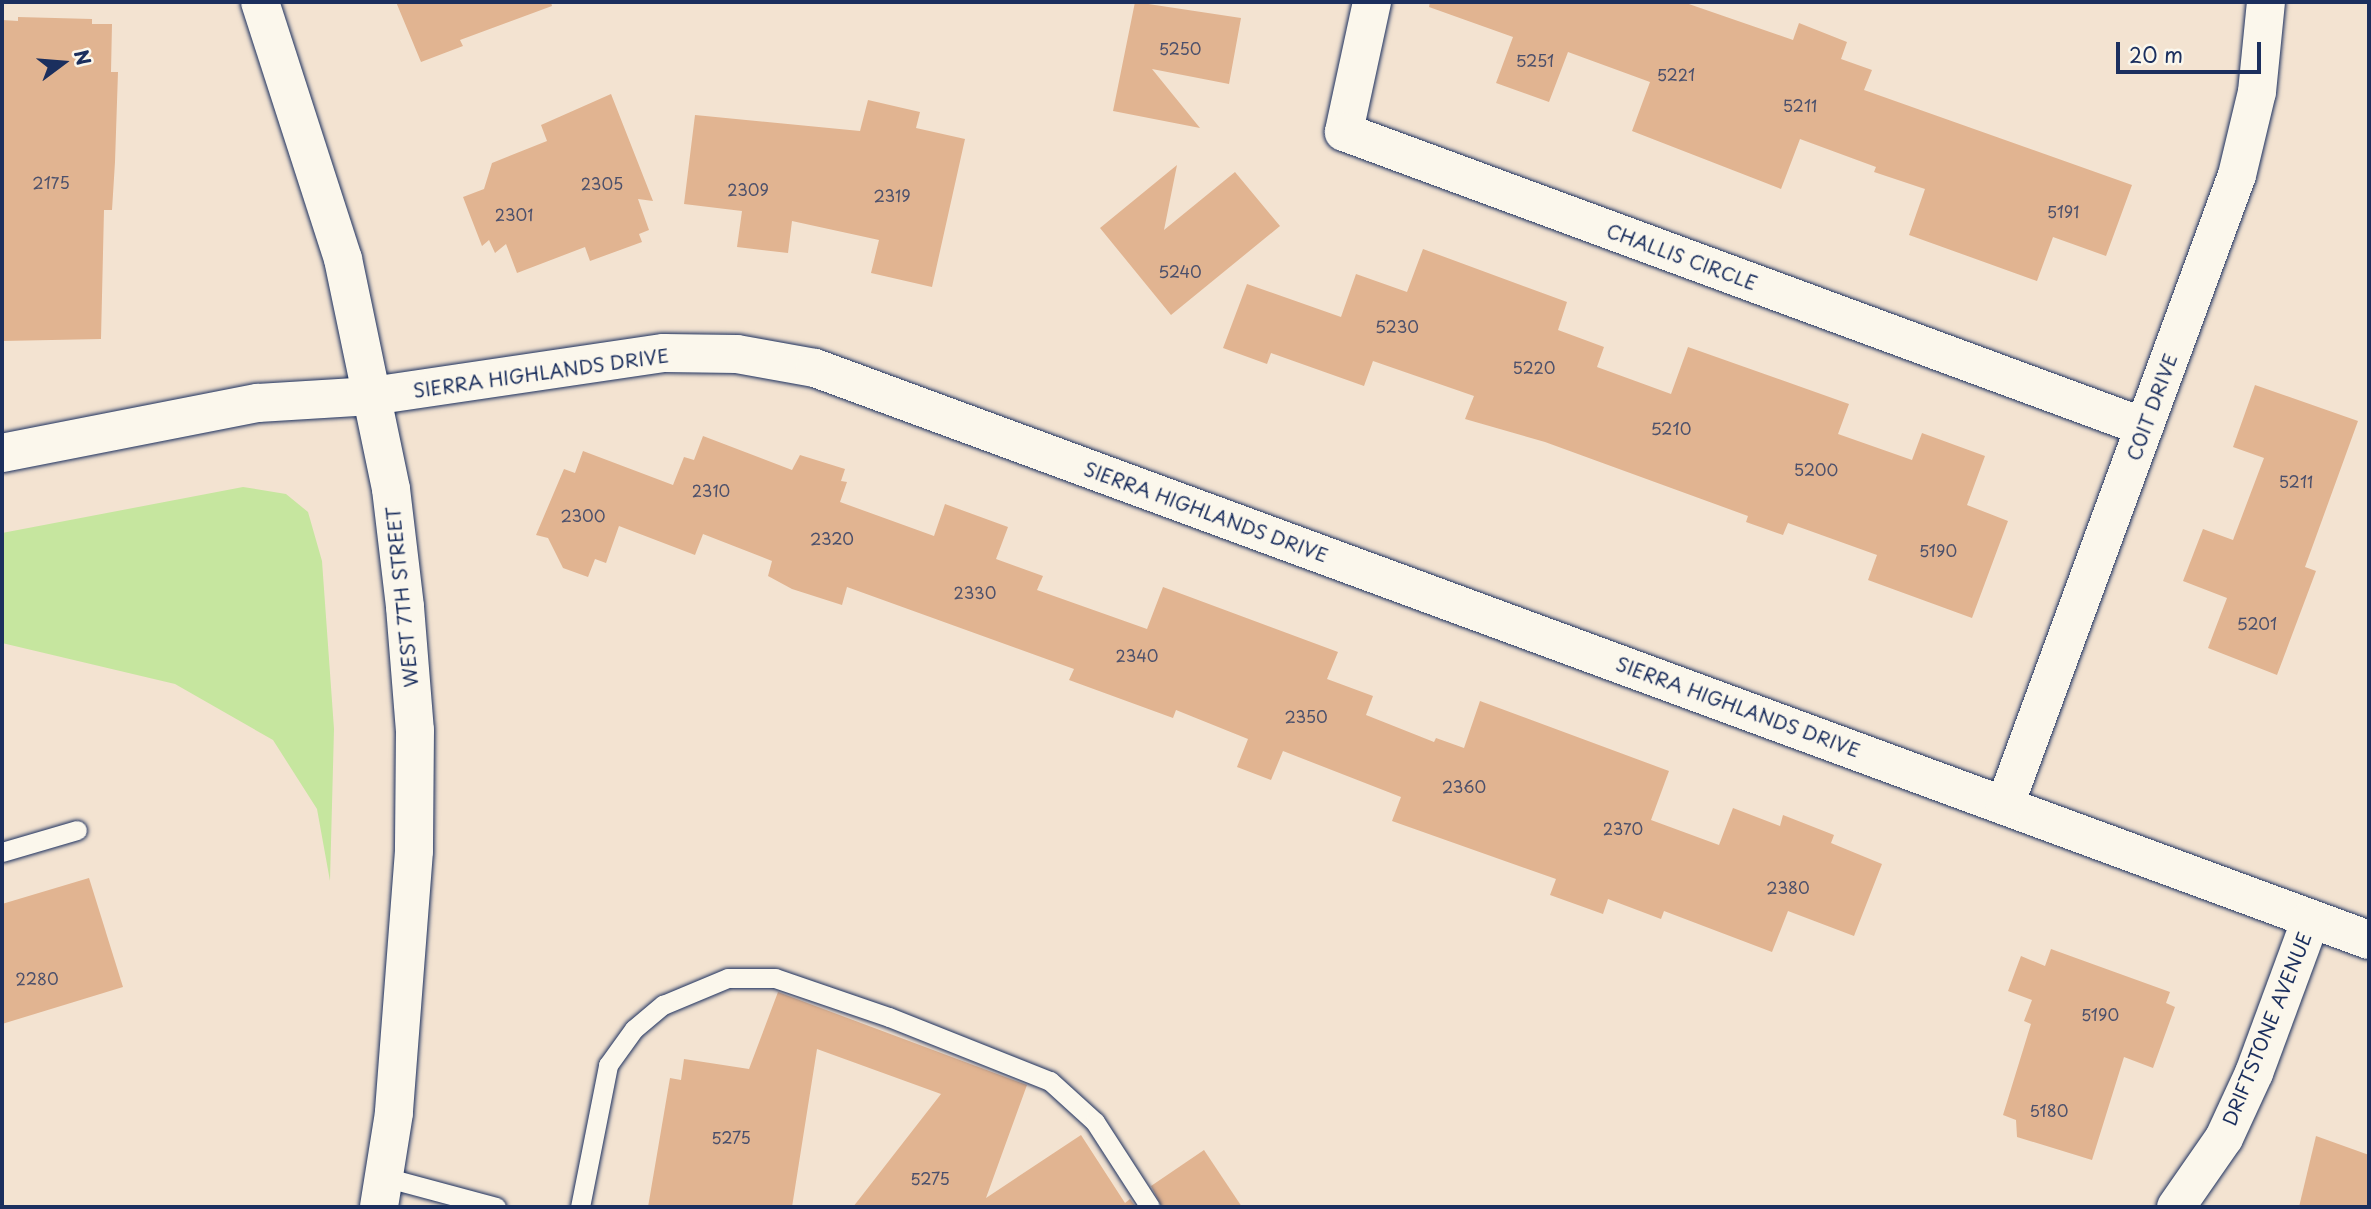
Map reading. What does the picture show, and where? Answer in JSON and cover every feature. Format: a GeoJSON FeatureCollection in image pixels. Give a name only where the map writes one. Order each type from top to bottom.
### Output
{"type":"FeatureCollection","features":[{"type":"Feature","properties":{"kind":"street","name":"WEST 7TH STREET"},"geometry":{"type":"LineString","coordinates":[[260,2],[343,259],[391,489],[415,730],[414,851],[407,975],[381,1192]]}},
{"type":"Feature","properties":{"kind":"street","name":"CHALLIS CIRCLE"},"geometry":{"type":"LineString","coordinates":[[1372,2],[1344,132],[2144,428]]}},
{"type":"Feature","properties":{"kind":"street","name":"COIT DRIVE"},"geometry":{"type":"LineString","coordinates":[[2005,805],[2237,175],[2258,92],[2266,2]]}},
{"type":"Feature","properties":{"kind":"street","name":"SIERRA HIGHLANDS DRIVE"},"geometry":{"type":"LineString","coordinates":[[2,453],[258,403],[372,396],[664,353],[737,354],[815,368],[2369,940]]}},
{"type":"Feature","properties":{"kind":"street","name":"DRIFTSTONE AVENUE"},"geometry":{"type":"LineString","coordinates":[[2176,1207],[2224,1138],[2254,1073],[2311,919]]}},
{"type":"Feature","properties":{"kind":"lane"},"geometry":{"type":"LineString","coordinates":[[2,852],[77,830]]}},
{"type":"Feature","properties":{"kind":"lane"},"geometry":{"type":"LineString","coordinates":[[580,1207],[608,1065],[634,1028],[663,1005],[728,978],[775,978],[889,1017],[1050,1081],[1095,1122],[1150,1207]]}},
{"type":"Feature","properties":{"kind":"lane"},"geometry":{"type":"LineString","coordinates":[[381,1192],[496,1207]]}},
{"type":"Feature","properties":{"kind":"green space"},"geometry":{"type":"Polygon","coordinates":[[[243,487],[286,494],[308,512],[322,561],[334,729],[330,881],[317,809],[273,740],[175,684],[2,643],[2,533],[243,487]]]}},
{"type":"Feature","properties":{"kind":"building"},"geometry":{"type":"Polygon","coordinates":[[[396,2],[551,2],[552,6],[460,40],[463,46],[421,62],[396,2]]]}},
{"type":"Feature","properties":{"kind":"building"},"geometry":{"type":"Polygon","coordinates":[[[1135,2],[1241,18],[1229,84],[1152,69],[1200,128],[1113,111],[1135,2]]]}},
{"type":"Feature","properties":{"kind":"building"},"geometry":{"type":"Polygon","coordinates":[[[1430,2],[1683,2],[1793,40],[1799,23],[1847,42],[1841,59],[1872,70],[1864,90],[2132,185],[2106,256],[2053,237],[2037,281],[1909,235],[1925,189],[1874,172],[1876,167],[1800,139],[1781,189],[1632,131],[1650,82],[1568,52],[1549,102],[1496,83],[1513,37],[1429,7],[1430,2]]]}},
{"type":"Feature","properties":{"kind":"building"},"geometry":{"type":"Polygon","coordinates":[[[18,17],[92,19],[92,24],[112,24],[111,72],[118,72],[115,162],[112,210],[104,210],[101,339],[2,341],[2,20],[18,21],[18,17]]]}},
{"type":"Feature","properties":{"kind":"building"},"geometry":{"type":"Polygon","coordinates":[[[611,94],[653,201],[638,199],[649,230],[639,234],[642,242],[590,261],[585,247],[517,273],[506,244],[495,253],[489,240],[482,246],[463,197],[484,189],[492,163],[547,141],[541,125],[611,94]]]}},
{"type":"Feature","properties":{"kind":"building"},"geometry":{"type":"Polygon","coordinates":[[[868,100],[920,112],[916,128],[965,139],[932,287],[871,273],[879,240],[792,221],[788,253],[737,247],[742,211],[684,204],[695,115],[860,131],[868,100]]]}},
{"type":"Feature","properties":{"kind":"building"},"geometry":{"type":"Polygon","coordinates":[[[1177,165],[1164,230],[1235,172],[1280,226],[1171,315],[1100,228],[1177,165]]]}},
{"type":"Feature","properties":{"kind":"building"},"geometry":{"type":"Polygon","coordinates":[[[1423,249],[1567,302],[1558,330],[1604,347],[1597,367],[1671,394],[1688,347],[1849,404],[1838,434],[1912,460],[1922,433],[1985,456],[1967,505],[2008,521],[1972,618],[1868,580],[1877,555],[1788,523],[1783,535],[1746,522],[1748,516],[1545,442],[1465,419],[1474,396],[1373,361],[1364,386],[1271,353],[1267,364],[1223,348],[1247,284],[1341,317],[1356,274],[1407,292],[1423,249]]]}},
{"type":"Feature","properties":{"kind":"building"},"geometry":{"type":"Polygon","coordinates":[[[2255,385],[2358,421],[2305,567],[2316,571],[2277,675],[2208,648],[2227,598],[2183,581],[2203,529],[2233,540],[2264,458],[2233,447],[2255,385]]]}},
{"type":"Feature","properties":{"kind":"building"},"geometry":{"type":"Polygon","coordinates":[[[703,436],[792,470],[800,455],[845,469],[841,481],[847,482],[840,502],[934,536],[945,504],[1008,527],[996,559],[1043,576],[1037,590],[1147,629],[1163,587],[1338,652],[1327,679],[1373,696],[1366,715],[1434,742],[1436,738],[1464,748],[1480,701],[1669,771],[1651,820],[1719,845],[1733,808],[1780,826],[1783,815],[1834,835],[1831,843],[1882,864],[1854,936],[1788,911],[1772,952],[1664,911],[1661,919],[1608,899],[1603,914],[1550,895],[1556,879],[1392,821],[1401,797],[1283,751],[1271,780],[1237,767],[1248,739],[1176,710],[1173,718],[1069,680],[1074,669],[847,587],[842,605],[792,589],[768,576],[772,561],[703,534],[695,555],[619,526],[606,563],[595,559],[588,577],[563,568],[548,538],[536,535],[564,469],[575,473],[583,451],[673,485],[684,457],[694,460],[703,436]]]}},
{"type":"Feature","properties":{"kind":"building"},"geometry":{"type":"Polygon","coordinates":[[[89,878],[123,987],[2,1024],[2,904],[89,878]]]}},
{"type":"Feature","properties":{"kind":"building"},"geometry":{"type":"Polygon","coordinates":[[[2051,949],[2170,992],[2166,1003],[2175,1007],[2153,1068],[2124,1057],[2092,1160],[2017,1137],[2016,1120],[2003,1115],[2031,1024],[2024,1021],[2032,1000],[2008,991],[2021,956],[2045,966],[2051,949]]]}},
{"type":"Feature","properties":{"kind":"building"},"geometry":{"type":"Polygon","coordinates":[[[778,992],[1027,1085],[986,1198],[1081,1135],[1125,1203],[1130,1199],[1136,1207],[853,1207],[941,1094],[817,1049],[792,1207],[648,1207],[670,1078],[681,1080],[684,1059],[749,1069],[778,992]]]}},
{"type":"Feature","properties":{"kind":"building"},"geometry":{"type":"Polygon","coordinates":[[[2316,1136],[2369,1155],[2369,1207],[2299,1207],[2316,1136]]]}},
{"type":"Feature","properties":{"kind":"building"},"geometry":{"type":"Polygon","coordinates":[[[1204,1150],[1242,1207],[1162,1207],[1151,1186],[1204,1150]]]}}]}
